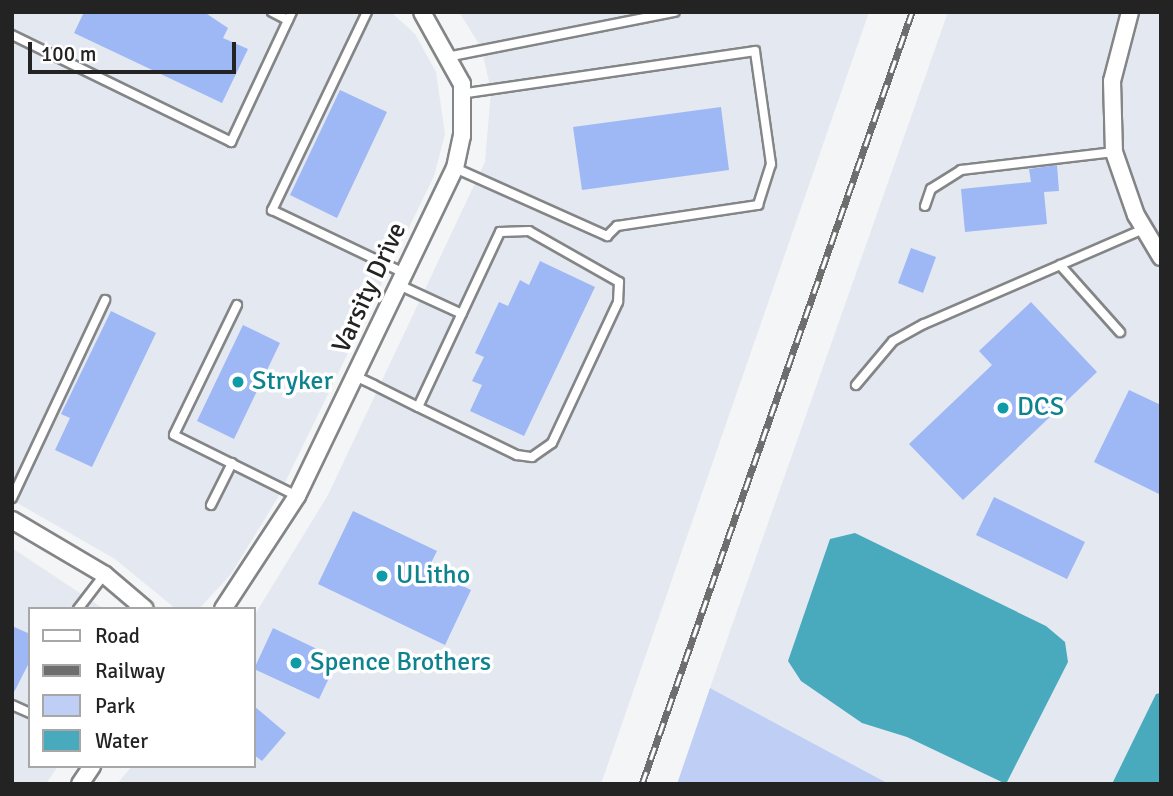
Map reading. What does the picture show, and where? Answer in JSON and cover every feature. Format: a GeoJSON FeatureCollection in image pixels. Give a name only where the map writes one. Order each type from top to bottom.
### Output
{"type":"FeatureCollection","features":[{"type":"Feature","properties":{"kind":"street","name":"Varsity Drive"},"geometry":{"type":"LineString","coordinates":[[224,607],[297,496],[455,167],[462,94],[452,57],[422,12]]}},
{"type":"Feature","properties":{"kind":"street"},"geometry":{"type":"LineString","coordinates":[[1130,12],[1112,81],[1114,152],[1144,229],[1161,257]]}},
{"type":"Feature","properties":{"kind":"street"},"geometry":{"type":"LineString","coordinates":[[12,520],[105,575],[143,607]]}},
{"type":"Feature","properties":{"kind":"street"},"geometry":{"type":"LineString","coordinates":[[80,784],[91,768]]}},
{"type":"Feature","properties":{"kind":"lane"},"geometry":{"type":"LineString","coordinates":[[12,35],[231,142],[290,16],[272,12]]}},
{"type":"Feature","properties":{"kind":"lane"},"geometry":{"type":"LineString","coordinates":[[367,12],[272,210],[462,314]]}},
{"type":"Feature","properties":{"kind":"lane"},"geometry":{"type":"LineString","coordinates":[[452,57],[675,12]]}},
{"type":"Feature","properties":{"kind":"lane"},"geometry":{"type":"LineString","coordinates":[[455,167],[607,236],[617,226],[758,205],[771,164],[755,51],[462,94]]}},
{"type":"Feature","properties":{"kind":"lane"},"geometry":{"type":"LineString","coordinates":[[925,206],[931,189],[961,170],[1114,152]]}},
{"type":"Feature","properties":{"kind":"lane"},"geometry":{"type":"LineString","coordinates":[[355,376],[418,407],[516,455],[542,453],[552,443],[621,292],[611,273],[519,227],[500,232],[418,407]]}},
{"type":"Feature","properties":{"kind":"lane"},"geometry":{"type":"LineString","coordinates":[[856,385],[893,341],[1144,229]]}},
{"type":"Feature","properties":{"kind":"lane"},"geometry":{"type":"LineString","coordinates":[[1060,265],[1120,332]]}},
{"type":"Feature","properties":{"kind":"lane"},"geometry":{"type":"LineString","coordinates":[[12,498],[104,300]]}},
{"type":"Feature","properties":{"kind":"lane"},"geometry":{"type":"LineString","coordinates":[[237,305],[174,435],[297,496]]}},
{"type":"Feature","properties":{"kind":"lane"},"geometry":{"type":"LineString","coordinates":[[211,505],[232,463]]}},
{"type":"Feature","properties":{"kind":"lane"},"geometry":{"type":"LineString","coordinates":[[80,607],[105,575]]}},
{"type":"Feature","properties":{"kind":"shaded area"},"geometry":{"type":"Polygon","coordinates":[[[12,12],[391,12],[415,34],[436,72],[445,134],[434,176],[277,499],[231,574],[201,607],[174,607],[115,559],[12,500],[12,12]]]}},
{"type":"Feature","properties":{"kind":"shaded area"},"geometry":{"type":"Polygon","coordinates":[[[459,12],[869,12],[601,784],[117,784],[130,768],[256,768],[256,613],[328,495],[485,162],[491,90],[481,47],[459,12]]]}},
{"type":"Feature","properties":{"kind":"shaded area"},"geometry":{"type":"Polygon","coordinates":[[[948,12],[1161,12],[1161,784],[889,784],[710,688],[948,12]]]}},
{"type":"Feature","properties":{"kind":"shaded area"},"geometry":{"type":"Polygon","coordinates":[[[12,548],[101,607],[28,607],[28,768],[57,768],[46,784],[12,784],[12,548]]]}},
{"type":"Feature","properties":{"kind":"green space"},"geometry":{"type":"Polygon","coordinates":[[[710,688],[889,784],[677,784],[710,688]]]}},
{"type":"Feature","properties":{"kind":"water"},"geometry":{"type":"Polygon","coordinates":[[[855,533],[1046,626],[1065,642],[1068,662],[1006,784],[907,737],[862,723],[801,681],[788,661],[830,539],[855,533]]]}},
{"type":"Feature","properties":{"kind":"water"},"geometry":{"type":"Polygon","coordinates":[[[1161,693],[1161,784],[1112,784],[1156,694],[1161,693]]]}},
{"type":"Feature","properties":{"kind":"building"},"geometry":{"type":"Polygon","coordinates":[[[84,12],[204,12],[228,28],[223,38],[248,49],[222,103],[74,33],[84,12]]]}},
{"type":"Feature","properties":{"kind":"building"},"geometry":{"type":"Polygon","coordinates":[[[340,90],[387,112],[337,218],[290,195],[340,90]]]}},
{"type":"Feature","properties":{"kind":"building"},"geometry":{"type":"Polygon","coordinates":[[[721,107],[729,170],[582,190],[573,127],[721,107]]]}},
{"type":"Feature","properties":{"kind":"building"},"geometry":{"type":"Polygon","coordinates":[[[1057,165],[1059,191],[1044,192],[1047,224],[965,232],[961,189],[1031,182],[1029,169],[1057,165]]]}},
{"type":"Feature","properties":{"kind":"building"},"geometry":{"type":"Polygon","coordinates":[[[911,248],[936,257],[923,293],[898,283],[911,248]]]}},
{"type":"Feature","properties":{"kind":"building"},"geometry":{"type":"Polygon","coordinates":[[[540,261],[595,287],[524,436],[470,411],[482,385],[472,381],[484,357],[475,353],[499,302],[508,306],[520,280],[529,285],[540,261]]]}},
{"type":"Feature","properties":{"kind":"building","name":"DCS"},"geometry":{"type":"Polygon","coordinates":[[[1031,302],[1097,372],[963,500],[909,444],[992,365],[979,351],[1031,302]]]}},
{"type":"Feature","properties":{"kind":"building"},"geometry":{"type":"Polygon","coordinates":[[[111,311],[156,333],[92,467],[55,450],[70,418],[61,414],[111,311]]]}},
{"type":"Feature","properties":{"kind":"building","name":"Stryker"},"geometry":{"type":"Polygon","coordinates":[[[243,325],[280,343],[234,439],[197,421],[243,325]]]}},
{"type":"Feature","properties":{"kind":"building"},"geometry":{"type":"Polygon","coordinates":[[[1129,390],[1161,405],[1161,495],[1094,462],[1129,390]]]}},
{"type":"Feature","properties":{"kind":"building"},"geometry":{"type":"Polygon","coordinates":[[[994,497],[1085,542],[1067,579],[976,535],[994,497]]]}},
{"type":"Feature","properties":{"kind":"building","name":"ULitho"},"geometry":{"type":"Polygon","coordinates":[[[353,511],[437,551],[428,569],[471,590],[445,645],[318,584],[353,511]]]}},
{"type":"Feature","properties":{"kind":"building"},"geometry":{"type":"Polygon","coordinates":[[[12,626],[28,633],[28,665],[12,696],[12,626]]]}},
{"type":"Feature","properties":{"kind":"building","name":"Spence Brothers"},"geometry":{"type":"Polygon","coordinates":[[[273,628],[338,659],[319,699],[256,670],[273,628]]]}},
{"type":"Feature","properties":{"kind":"building"},"geometry":{"type":"Polygon","coordinates":[[[256,708],[286,733],[262,761],[256,756],[256,708]]]}},
{"type":"Feature","properties":{"kind":"railway"},"geometry":{"type":"LineString","coordinates":[[642,784],[912,12]]}},
{"type":"Feature","properties":{"kind":"place","name":"Stryker"},"geometry":{"type":"Point","coordinates":[238,382]}},
{"type":"Feature","properties":{"kind":"place","name":"DCS"},"geometry":{"type":"Point","coordinates":[1003,408]}},
{"type":"Feature","properties":{"kind":"place","name":"ULitho"},"geometry":{"type":"Point","coordinates":[382,576]}},
{"type":"Feature","properties":{"kind":"place","name":"Spence Brothers"},"geometry":{"type":"Point","coordinates":[296,663]}}]}
